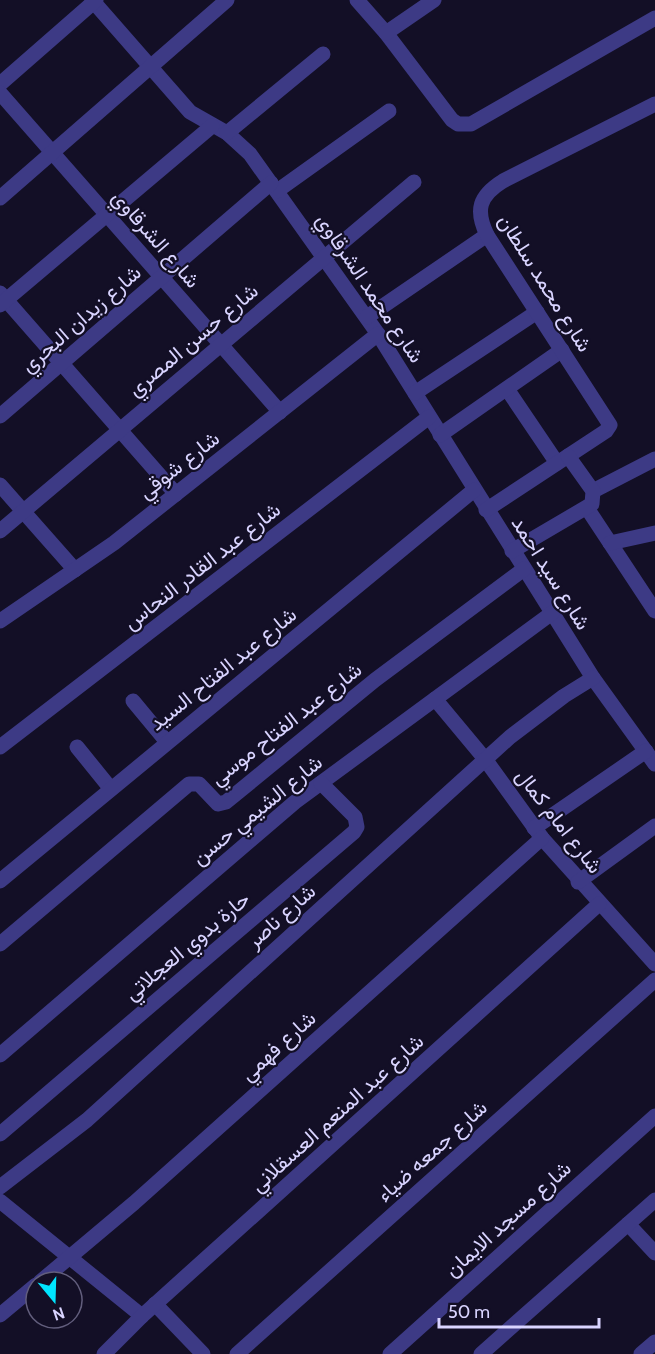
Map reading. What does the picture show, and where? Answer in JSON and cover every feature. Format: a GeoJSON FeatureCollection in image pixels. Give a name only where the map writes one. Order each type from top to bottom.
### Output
{"type":"FeatureCollection","features":[{"type":"Feature","properties":{"kind":"street"},"geometry":{"type":"LineString","coordinates":[[0,198],[227,0]]}},
{"type":"Feature","properties":{"kind":"street"},"geometry":{"type":"LineString","coordinates":[[357,0],[386,33],[452,120],[464,124],[471,124],[655,18]]}},
{"type":"Feature","properties":{"kind":"street"},"geometry":{"type":"LineString","coordinates":[[386,33],[434,0]]}},
{"type":"Feature","properties":{"kind":"street"},"geometry":{"type":"LineString","coordinates":[[0,84],[94,1]]}},
{"type":"Feature","properties":{"kind":"street","name":"شارع محمد الشرقاوي"},"geometry":{"type":"LineString","coordinates":[[94,1],[190,112],[227,133],[250,154],[367,317],[474,490]]}},
{"type":"Feature","properties":{"kind":"street"},"geometry":{"type":"LineString","coordinates":[[227,133],[323,54]]}},
{"type":"Feature","properties":{"kind":"street","name":"شارع الشرقاوي"},"geometry":{"type":"LineString","coordinates":[[0,93],[280,412]]}},
{"type":"Feature","properties":{"kind":"street","name":"شارع محمد سلطان"},"geometry":{"type":"LineString","coordinates":[[486,510],[609,429],[610,425],[487,235],[480,220],[481,204],[489,190],[655,104]]}},
{"type":"Feature","properties":{"kind":"street","name":"شارع زيدان البحري"},"geometry":{"type":"LineString","coordinates":[[0,416],[162,278],[274,187],[389,111]]}},
{"type":"Feature","properties":{"kind":"street"},"geometry":{"type":"LineString","coordinates":[[176,494],[62,363],[2,300],[212,126]]}},
{"type":"Feature","properties":{"kind":"street","name":"شارع حسن المصري"},"geometry":{"type":"LineString","coordinates":[[0,531],[414,182]]}},
{"type":"Feature","properties":{"kind":"street"},"geometry":{"type":"LineString","coordinates":[[367,317],[487,235]]}},
{"type":"Feature","properties":{"kind":"street"},"geometry":{"type":"LineString","coordinates":[[415,393],[537,312]]}},
{"type":"Feature","properties":{"kind":"street","name":"شارع شوقي"},"geometry":{"type":"LineString","coordinates":[[0,621],[75,570],[176,494],[378,334]]}},
{"type":"Feature","properties":{"kind":"street"},"geometry":{"type":"LineString","coordinates":[[440,435],[562,350]]}},
{"type":"Feature","properties":{"kind":"street"},"geometry":{"type":"LineString","coordinates":[[507,388],[563,459],[592,491],[592,504],[587,508],[512,551]]}},
{"type":"Feature","properties":{"kind":"street","name":"شارع عبد القادر النحاس"},"geometry":{"type":"LineString","coordinates":[[0,747],[429,417]]}},
{"type":"Feature","properties":{"kind":"street"},"geometry":{"type":"LineString","coordinates":[[592,491],[655,459]]}},
{"type":"Feature","properties":{"kind":"street"},"geometry":{"type":"LineString","coordinates":[[0,485],[75,570]]}},
{"type":"Feature","properties":{"kind":"street","name":"شارع سيد احمد"},"geometry":{"type":"LineString","coordinates":[[474,490],[593,678],[650,757]]}},
{"type":"Feature","properties":{"kind":"street","name":"شارع عبد الفتاح السيد"},"geometry":{"type":"LineString","coordinates":[[0,881],[474,490]]}},
{"type":"Feature","properties":{"kind":"street"},"geometry":{"type":"LineString","coordinates":[[587,508],[655,611]]}},
{"type":"Feature","properties":{"kind":"street"},"geometry":{"type":"LineString","coordinates":[[610,543],[655,533]]}},
{"type":"Feature","properties":{"kind":"street","name":"شارع عبد الفتاح موسي"},"geometry":{"type":"LineString","coordinates":[[0,944],[189,784],[199,784],[218,804],[226,802],[375,680],[524,569]]}},
{"type":"Feature","properties":{"kind":"street","name":"شارع الشيمي حسن"},"geometry":{"type":"LineString","coordinates":[[0,1055],[321,783],[552,614]]}},
{"type":"Feature","properties":{"kind":"street","name":"شارع ناصر"},"geometry":{"type":"LineString","coordinates":[[0,1187],[114,1097],[485,759],[537,716],[593,678]]}},
{"type":"Feature","properties":{"kind":"street","name":"شارع امام كمال"},"geometry":{"type":"LineString","coordinates":[[435,699],[485,759],[538,833],[578,882],[655,964]]}},
{"type":"Feature","properties":{"kind":"street"},"geometry":{"type":"LineString","coordinates":[[133,701],[167,742]]}},
{"type":"Feature","properties":{"kind":"street"},"geometry":{"type":"LineString","coordinates":[[77,747],[111,789]]}},
{"type":"Feature","properties":{"kind":"street","name":"شارع فهمي"},"geometry":{"type":"LineString","coordinates":[[55,1270],[538,833],[650,757]]}},
{"type":"Feature","properties":{"kind":"street","name":"حارة بدوي العجلاتي"},"geometry":{"type":"LineString","coordinates":[[0,1134],[354,832],[357,822],[355,817],[321,783]]}},
{"type":"Feature","properties":{"kind":"street"},"geometry":{"type":"LineString","coordinates":[[578,882],[655,826]]}},
{"type":"Feature","properties":{"kind":"street","name":"شارع عبد المنعم العسقلاني"},"geometry":{"type":"LineString","coordinates":[[104,1354],[155,1304],[599,904]]}},
{"type":"Feature","properties":{"kind":"street","name":"شارع جمعه ضياء"},"geometry":{"type":"LineString","coordinates":[[237,1354],[655,980]]}},
{"type":"Feature","properties":{"kind":"street","name":"شارع مسجد الايمان"},"geometry":{"type":"LineString","coordinates":[[390,1354],[655,1116]]}},
{"type":"Feature","properties":{"kind":"street"},"geometry":{"type":"LineString","coordinates":[[481,1354],[655,1200]]}},
{"type":"Feature","properties":{"kind":"street"},"geometry":{"type":"LineString","coordinates":[[0,1201],[142,1316]]}},
{"type":"Feature","properties":{"kind":"street"},"geometry":{"type":"LineString","coordinates":[[628,1224],[655,1253]]}},
{"type":"Feature","properties":{"kind":"street"},"geometry":{"type":"LineString","coordinates":[[0,1315],[24,1295]]}},
{"type":"Feature","properties":{"kind":"street"},"geometry":{"type":"LineString","coordinates":[[155,1304],[203,1354]]}},
{"type":"Feature","properties":{"kind":"street"},"geometry":{"type":"LineString","coordinates":[[641,1354],[655,1342]]}}]}
